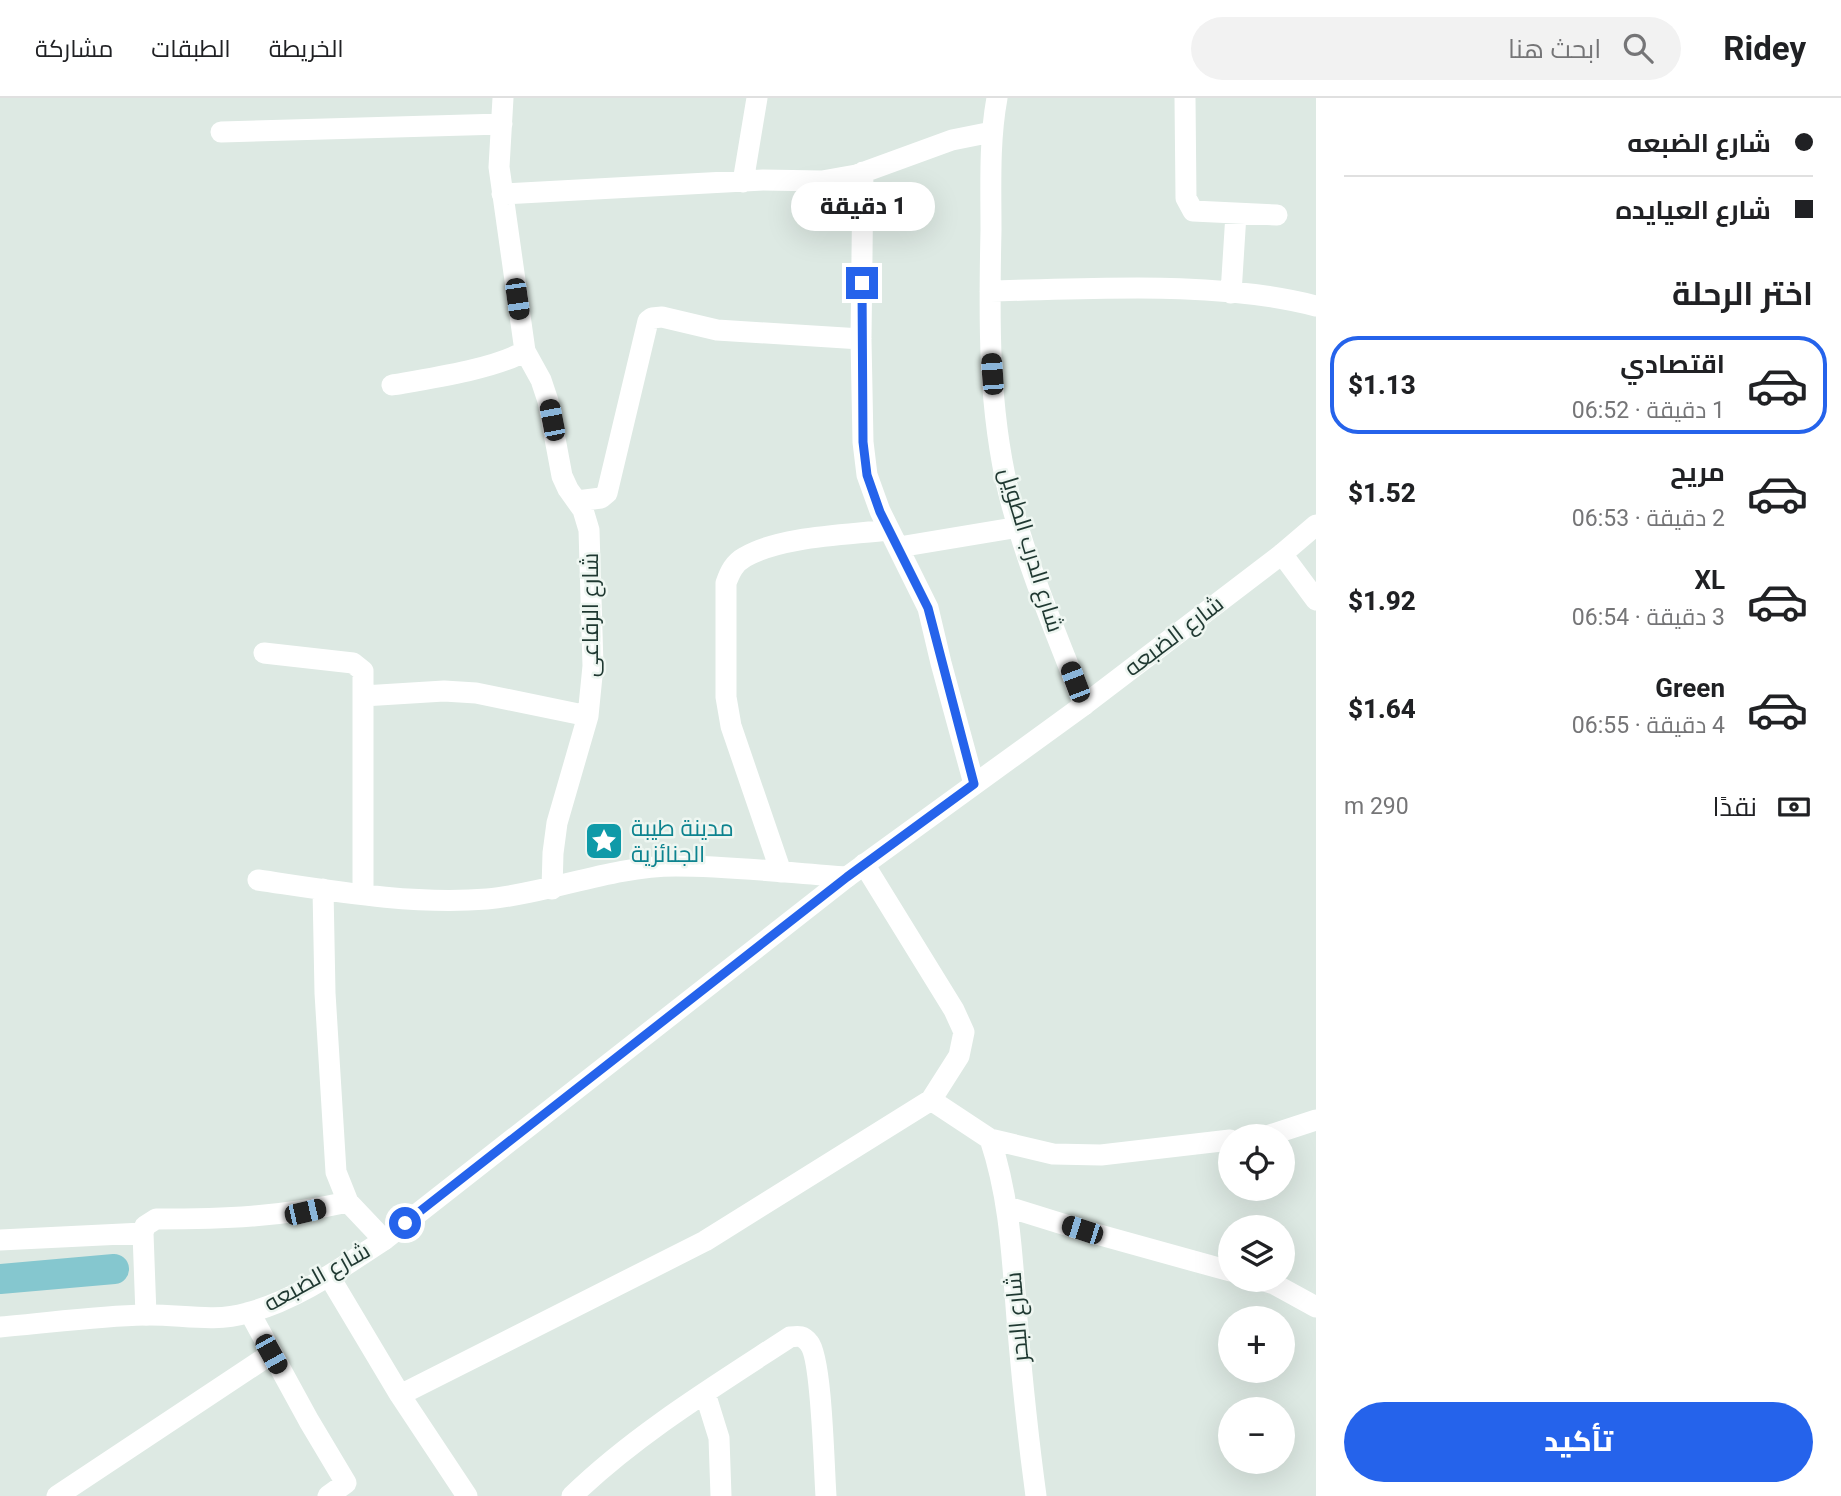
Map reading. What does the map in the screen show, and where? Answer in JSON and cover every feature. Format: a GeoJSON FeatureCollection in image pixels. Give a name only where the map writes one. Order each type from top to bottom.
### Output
{"type":"FeatureCollection","features":[{"type":"Feature","properties":{"kind":"street","name":"شارع الرفاعى"},"geometry":{"type":"LineString","coordinates":[[503,98],[499,167],[525,351],[541,380],[548,401],[562,476],[583,510],[589,530],[593,666],[588,716],[557,823],[552,853],[552,889]]}},
{"type":"Feature","properties":{"kind":"street"},"geometry":{"type":"LineString","coordinates":[[743,182],[757,98]]}},
{"type":"Feature","properties":{"kind":"street","name":"شارع الدرب الطويل"},"geometry":{"type":"LineString","coordinates":[[997,98],[992,132],[989,291],[993,400],[1009,494],[1039,590],[1084,705]]}},
{"type":"Feature","properties":{"kind":"street"},"geometry":{"type":"LineString","coordinates":[[1185,98],[1186,198],[1193,211],[1277,215]]}},
{"type":"Feature","properties":{"kind":"street"},"geometry":{"type":"LineString","coordinates":[[221,132],[502,124]]}},
{"type":"Feature","properties":{"kind":"street"},"geometry":{"type":"LineString","coordinates":[[502,194],[743,182],[822,181],[863,172],[952,140],[992,132]]}},
{"type":"Feature","properties":{"kind":"street"},"geometry":{"type":"LineString","coordinates":[[863,172],[861,339],[863,442],[867,475],[928,608],[974,784]]}},
{"type":"Feature","properties":{"kind":"street"},"geometry":{"type":"LineString","coordinates":[[1231,293],[1236,214]]}},
{"type":"Feature","properties":{"kind":"street"},"geometry":{"type":"LineString","coordinates":[[989,291],[1174,289],[1231,293],[1316,306]]}},
{"type":"Feature","properties":{"kind":"street"},"geometry":{"type":"LineString","coordinates":[[577,501],[601,498],[607,493],[648,321],[652,318],[662,317],[717,330],[861,339]]}},
{"type":"Feature","properties":{"kind":"street"},"geometry":{"type":"LineString","coordinates":[[392,384],[427,379],[498,362],[525,351]]}},
{"type":"Feature","properties":{"kind":"street","name":"شارع الضبعه"},"geometry":{"type":"LineString","coordinates":[[0,1326],[146,1315],[217,1319],[250,1313],[330,1276],[384,1240],[855,871],[1084,705],[1316,526]]}},
{"type":"Feature","properties":{"kind":"street"},"geometry":{"type":"LineString","coordinates":[[781,872],[731,726],[726,697],[726,583],[731,569],[743,558],[766,547],[791,542],[894,538],[1019,527]]}},
{"type":"Feature","properties":{"kind":"street"},"geometry":{"type":"LineString","coordinates":[[1282,554],[1316,600]]}},
{"type":"Feature","properties":{"kind":"street"},"geometry":{"type":"LineString","coordinates":[[264,653],[359,666],[363,671],[363,894]]}},
{"type":"Feature","properties":{"kind":"street"},"geometry":{"type":"LineString","coordinates":[[363,695],[443,691],[476,693],[588,716]]}},
{"type":"Feature","properties":{"kind":"street"},"geometry":{"type":"LineString","coordinates":[[258,880],[363,894],[485,899],[552,889],[622,871],[675,866],[781,872],[855,871],[954,1010],[964,1032],[959,1056],[931,1100],[705,1241],[400,1395]]}},
{"type":"Feature","properties":{"kind":"street"},"geometry":{"type":"LineString","coordinates":[[323,889],[325,993],[335,1162],[340,1186],[348,1202],[384,1240]]}},
{"type":"Feature","properties":{"kind":"street"},"geometry":{"type":"LineString","coordinates":[[931,1100],[990,1139],[1053,1154],[1101,1155],[1218,1141]]}},
{"type":"Feature","properties":{"kind":"street"},"geometry":{"type":"LineString","coordinates":[[1295,1125],[1316,1116]]}},
{"type":"Feature","properties":{"kind":"street","name":"شارع البحر"},"geometry":{"type":"LineString","coordinates":[[990,1139],[1008,1206],[1025,1416],[1036,1496]]}},
{"type":"Feature","properties":{"kind":"street"},"geometry":{"type":"LineString","coordinates":[[146,1315],[143,1233],[145,1226],[156,1219],[244,1218],[305,1212],[348,1202]]}},
{"type":"Feature","properties":{"kind":"street"},"geometry":{"type":"LineString","coordinates":[[1008,1206],[1082,1230],[1218,1268]]}},
{"type":"Feature","properties":{"kind":"street"},"geometry":{"type":"LineString","coordinates":[[0,1240],[143,1233]]}},
{"type":"Feature","properties":{"kind":"street"},"geometry":{"type":"LineString","coordinates":[[330,1276],[400,1395],[467,1496]]}},
{"type":"Feature","properties":{"kind":"street"},"geometry":{"type":"LineString","coordinates":[[1289,1292],[1316,1307]]}},
{"type":"Feature","properties":{"kind":"street"},"geometry":{"type":"LineString","coordinates":[[250,1313],[350,1490],[328,1496]]}},
{"type":"Feature","properties":{"kind":"street"},"geometry":{"type":"LineString","coordinates":[[572,1496],[592,1488],[705,1393],[790,1337],[801,1336],[808,1340],[814,1351],[825,1496]]}},
{"type":"Feature","properties":{"kind":"street"},"geometry":{"type":"LineString","coordinates":[[57,1496],[271,1354]]}},
{"type":"Feature","properties":{"kind":"street"},"geometry":{"type":"LineString","coordinates":[[705,1393],[719,1438],[721,1496]]}},
{"type":"Feature","properties":{"kind":"waterway"},"geometry":{"type":"LineString","coordinates":[[0,1279],[114,1269]]}},
{"type":"Feature","properties":{"kind":"place","name":"مدينة طيبة الجنائزية"},"geometry":{"type":"Point","coordinates":[604,841]}},
{"type":"Feature","properties":{"kind":"route"},"geometry":{"type":"LineString","coordinates":[[405,1223],[847,877],[974,784],[928,608],[880,512],[867,475],[863,442],[862,283]]}}]}
